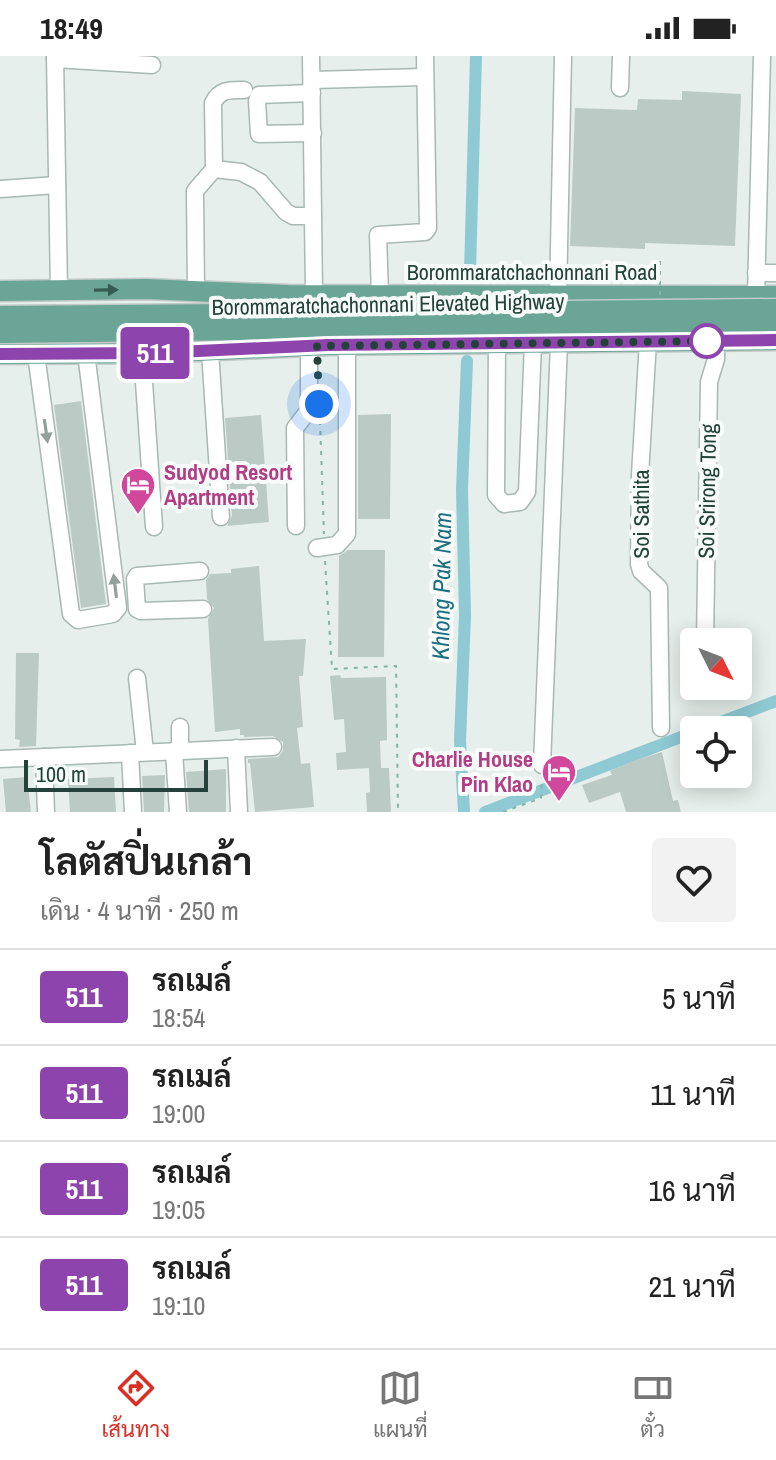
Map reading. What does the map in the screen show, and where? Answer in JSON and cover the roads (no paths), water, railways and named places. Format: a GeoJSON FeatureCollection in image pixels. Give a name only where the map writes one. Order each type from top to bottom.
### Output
{"type":"FeatureCollection","features":[{"type":"Feature","properties":{"kind":"main road","name":"Borommaratchachonnani Road"},"geometry":{"type":"LineString","coordinates":[[3,306],[59,291],[766,296]]}},
{"type":"Feature","properties":{"kind":"main road","name":"Borommaratchachonnani Road"},"geometry":{"type":"LineString","coordinates":[[3,306],[179,309],[288,295]]}},
{"type":"Feature","properties":{"kind":"main road","name":"Borommaratchachonnani Elevated Highway"},"geometry":{"type":"LineString","coordinates":[[3,306],[776,309]]}},
{"type":"Feature","properties":{"kind":"main road","name":"Borommaratchachonnani Elevated Highway"},"geometry":{"type":"LineString","coordinates":[[3,341],[776,324]]}},
{"type":"Feature","properties":{"kind":"main road"},"geometry":{"type":"LineString","coordinates":[[3,341],[169,336],[303,347]]}},
{"type":"Feature","properties":{"kind":"main road"},"geometry":{"type":"LineString","coordinates":[[3,341],[36,354],[347,345],[776,340]]}},
{"type":"Feature","properties":{"kind":"street"},"geometry":{"type":"LineString","coordinates":[[311,56],[314,295]]}},
{"type":"Feature","properties":{"kind":"street"},"geometry":{"type":"LineString","coordinates":[[380,295],[378,235],[425,232],[428,228],[425,56]]}},
{"type":"Feature","properties":{"kind":"street"},"geometry":{"type":"LineString","coordinates":[[561,296],[563,56]]}},
{"type":"Feature","properties":{"kind":"street"},"geometry":{"type":"LineString","coordinates":[[620,88],[621,56]]}},
{"type":"Feature","properties":{"kind":"street"},"geometry":{"type":"LineString","coordinates":[[762,56],[756,273],[766,296]]}},
{"type":"Feature","properties":{"kind":"street"},"geometry":{"type":"LineString","coordinates":[[59,291],[55,57],[152,65]]}},
{"type":"Feature","properties":{"kind":"street"},"geometry":{"type":"LineString","coordinates":[[313,133],[260,134],[259,95],[312,86],[424,77]]}},
{"type":"Feature","properties":{"kind":"street"},"geometry":{"type":"LineString","coordinates":[[196,291],[195,191],[214,169],[213,103],[218,94],[225,90],[244,90]]}},
{"type":"Feature","properties":{"kind":"street"},"geometry":{"type":"LineString","coordinates":[[561,296],[567,149]]}},
{"type":"Feature","properties":{"kind":"street"},"geometry":{"type":"LineString","coordinates":[[214,169],[241,172],[260,182],[286,212],[293,216],[313,216]]}},
{"type":"Feature","properties":{"kind":"street"},"geometry":{"type":"LineString","coordinates":[[0,189],[57,185]]}},
{"type":"Feature","properties":{"kind":"street"},"geometry":{"type":"LineString","coordinates":[[756,273],[776,273]]}},
{"type":"Feature","properties":{"kind":"street","name":"Soi Sathita"},"geometry":{"type":"LineString","coordinates":[[648,341],[640,475],[639,564],[641,571],[659,588],[661,728]]}},
{"type":"Feature","properties":{"kind":"street","name":"Soi Srirong Tong"},"geometry":{"type":"LineString","coordinates":[[705,628],[709,382],[716,359],[716,341]]}},
{"type":"Feature","properties":{"kind":"street"},"geometry":{"type":"LineString","coordinates":[[497,343],[496,495],[504,504],[520,502],[527,492],[533,343]]}},
{"type":"Feature","properties":{"kind":"street"},"geometry":{"type":"LineString","coordinates":[[542,765],[559,343]]}},
{"type":"Feature","properties":{"kind":"street"},"geometry":{"type":"LineString","coordinates":[[320,548],[340,543],[347,534],[347,345]]}},
{"type":"Feature","properties":{"kind":"street"},"geometry":{"type":"LineString","coordinates":[[296,526],[295,428],[309,410],[303,347]]}},
{"type":"Feature","properties":{"kind":"street"},"geometry":{"type":"LineString","coordinates":[[210,351],[221,517]]}},
{"type":"Feature","properties":{"kind":"street"},"geometry":{"type":"LineString","coordinates":[[36,354],[71,614],[78,620],[113,614],[118,608],[86,353]]}},
{"type":"Feature","properties":{"kind":"street"},"geometry":{"type":"LineString","coordinates":[[142,353],[154,527]]}},
{"type":"Feature","properties":{"kind":"street"},"geometry":{"type":"LineString","coordinates":[[200,571],[137,576],[137,609],[203,609]]}},
{"type":"Feature","properties":{"kind":"street"},"geometry":{"type":"LineString","coordinates":[[133,812],[138,753],[137,678]]}},
{"type":"Feature","properties":{"kind":"street"},"geometry":{"type":"LineString","coordinates":[[178,812],[177,751],[180,727]]}},
{"type":"Feature","properties":{"kind":"street"},"geometry":{"type":"LineString","coordinates":[[0,759],[273,747]]}},
{"type":"Feature","properties":{"kind":"street"},"geometry":{"type":"LineString","coordinates":[[236,748],[239,812]]}},
{"type":"Feature","properties":{"kind":"street"},"geometry":{"type":"LineString","coordinates":[[44,757],[46,812]]}},
{"type":"Feature","properties":{"kind":"waterway","name":"Khlong Pak Nam"},"geometry":{"type":"LineString","coordinates":[[470,272],[476,56]]}},
{"type":"Feature","properties":{"kind":"waterway","name":"Khlong Pak Nam"},"geometry":{"type":"LineString","coordinates":[[464,812],[460,741],[465,615],[462,490],[467,361]]}},
{"type":"Feature","properties":{"kind":"waterway"},"geometry":{"type":"LineString","coordinates":[[737,716],[776,701]]}},
{"type":"Feature","properties":{"kind":"waterway"},"geometry":{"type":"LineString","coordinates":[[485,812],[680,737]]}},
{"type":"Feature","properties":{"kind":"place","name":"Sudyod Resort Apartment"},"geometry":{"type":"Point","coordinates":[138,516]}},
{"type":"Feature","properties":{"kind":"place","name":"Charlie House Pin Klao"},"geometry":{"type":"Point","coordinates":[559,803]}}]}
